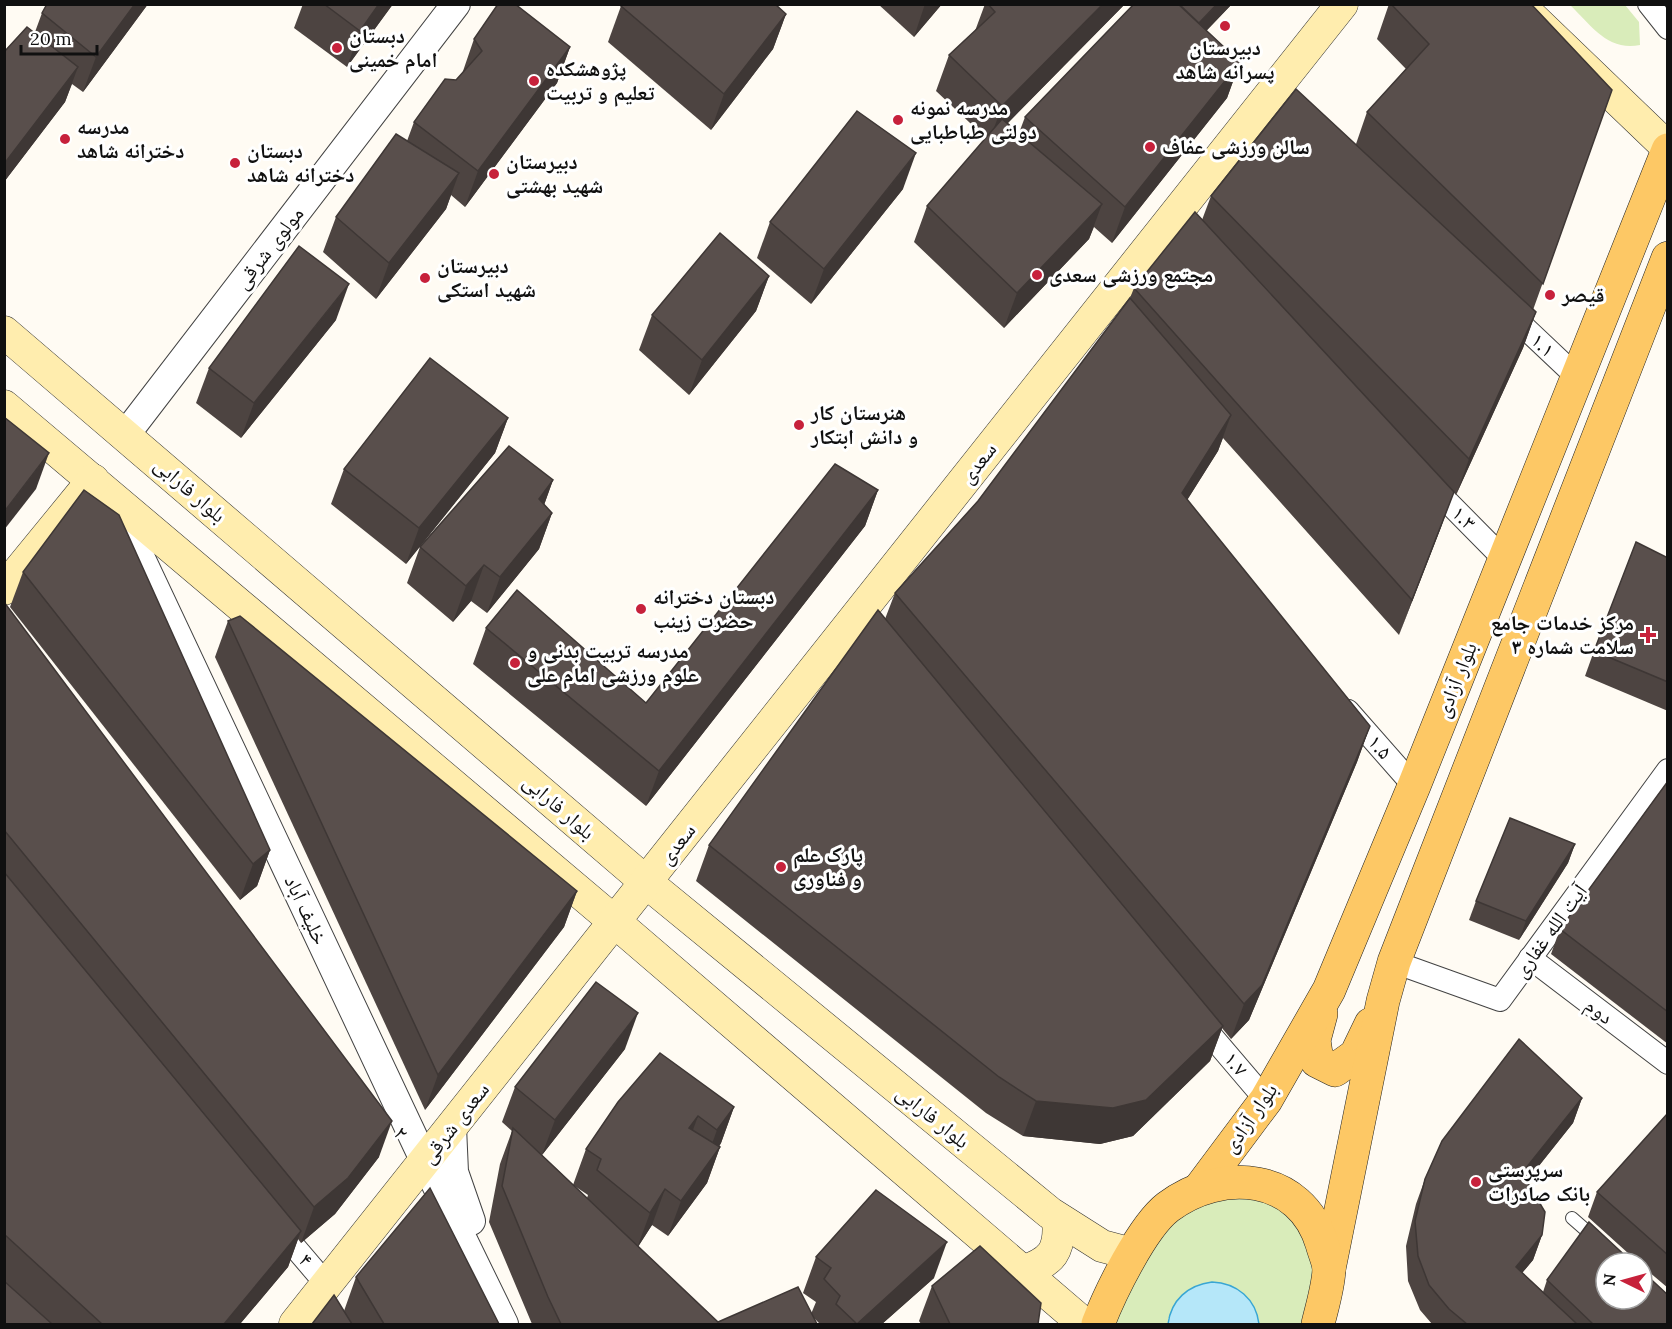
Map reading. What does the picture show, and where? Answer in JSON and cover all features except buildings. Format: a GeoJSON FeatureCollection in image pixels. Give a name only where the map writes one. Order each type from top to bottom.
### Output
{"type":"FeatureCollection","features":[{"type":"Feature","properties":{"kind":"main road","name":"سعدی"},"geometry":{"type":"LineString","coordinates":[[615,922],[646,882],[864,626],[1179,229],[1282,98],[1342,4]]}},
{"type":"Feature","properties":{"kind":"main road"},"geometry":{"type":"LineString","coordinates":[[1518,4],[1668,149]]}},
{"type":"Feature","properties":{"kind":"main road","name":"بلوار آزادی"},"geometry":{"type":"LineString","coordinates":[[1201,1187],[1266,1100],[1329,990],[1414,786],[1668,149]]}},
{"type":"Feature","properties":{"kind":"main road","name":"بلوار آزادی"},"geometry":{"type":"LineString","coordinates":[[1318,1324],[1383,1001],[1394,962],[1660,294],[1668,258]]}},
{"type":"Feature","properties":{"kind":"main road","name":"بلوار فارابی"},"geometry":{"type":"LineString","coordinates":[[4,332],[126,434],[646,882],[1058,1219],[1102,1246],[1132,1254]]}},
{"type":"Feature","properties":{"kind":"main road"},"geometry":{"type":"LineString","coordinates":[[4,406],[615,922],[1084,1324]]}},
{"type":"Feature","properties":{"kind":"main road"},"geometry":{"type":"LineString","coordinates":[[4,589],[102,488]]}},
{"type":"Feature","properties":{"kind":"main road","name":"سعدی شرقی"},"geometry":{"type":"LineString","coordinates":[[296,1324],[323,1300],[452,1127],[615,922]]}},
{"type":"Feature","properties":{"kind":"main road"},"geometry":{"type":"LineString","coordinates":[[1329,990],[1314,1040],[1317,1061],[1335,1070],[1356,1055],[1383,1001]]}},
{"type":"Feature","properties":{"kind":"main road"},"geometry":{"type":"LineString","coordinates":[[1098,1324],[1132,1254],[1167,1208],[1201,1187],[1227,1181],[1245,1182],[1282,1192],[1303,1210],[1317,1227],[1327,1279],[1342,1324]]}},
{"type":"Feature","properties":{"kind":"main road"},"geometry":{"type":"LineString","coordinates":[[1022,1272],[1038,1266],[1052,1256],[1060,1239],[1058,1219]]}},
{"type":"Feature","properties":{"kind":"street","name":"مولوی شرقی"},"geometry":{"type":"LineString","coordinates":[[126,434],[456,4]]}},
{"type":"Feature","properties":{"kind":"street"},"geometry":{"type":"LineString","coordinates":[[1649,4],[1668,28]]}},
{"type":"Feature","properties":{"kind":"street","name":"۱.۱"},"geometry":{"type":"LineString","coordinates":[[1491,296],[1577,377]]}},
{"type":"Feature","properties":{"kind":"street","name":"۱.۳"},"geometry":{"type":"LineString","coordinates":[[1413,466],[1504,560]]}},
{"type":"Feature","properties":{"kind":"street","name":"خلیف آباد"},"geometry":{"type":"LineString","coordinates":[[102,488],[500,1316]]}},
{"type":"Feature","properties":{"kind":"street","name":"۱.۵"},"geometry":{"type":"LineString","coordinates":[[1335,696],[1414,786]]}},
{"type":"Feature","properties":{"kind":"street","name":"آیت الله غفاری"},"geometry":{"type":"LineString","coordinates":[[1394,962],[1500,1000],[1668,770]]}},
{"type":"Feature","properties":{"kind":"street","name":"دوم"},"geometry":{"type":"LineString","coordinates":[[1530,958],[1668,1063]]}},
{"type":"Feature","properties":{"kind":"street","name":"۱.۷"},"geometry":{"type":"LineString","coordinates":[[1182,1001],[1266,1100]]}},
{"type":"Feature","properties":{"kind":"street","name":"۲"},"geometry":{"type":"LineString","coordinates":[[372,1097],[425,1162]]}},
{"type":"Feature","properties":{"kind":"street"},"geometry":{"type":"LineString","coordinates":[[452,1127],[454,1172],[463,1203],[498,1284],[500,1316]]}},
{"type":"Feature","properties":{"kind":"street","name":"۴"},"geometry":{"type":"LineString","coordinates":[[260,1207],[323,1300]]}},
{"type":"Feature","properties":{"kind":"lane"},"geometry":{"type":"LineString","coordinates":[[1572,1218],[1607,1248]]}},
{"type":"Feature","properties":{"kind":"green space"},"geometry":{"type":"Polygon","coordinates":[[[1570,5],[1625,5],[1639,22],[1640,45],[1628,46],[1609,41],[1570,5]]]}},
{"type":"Feature","properties":{"kind":"green space"},"geometry":{"type":"Polygon","coordinates":[[[1219,1189],[1288,1208],[1321,1257],[1309,1324],[1259,1324],[1258,1316],[1168,1318],[1168,1324],[1105,1324],[1150,1240],[1219,1189]]]}},
{"type":"Feature","properties":{"kind":"water"},"geometry":{"type":"Polygon","coordinates":[[[1212,1282],[1229,1285],[1244,1294],[1254,1307],[1259,1324],[1168,1324],[1173,1308],[1182,1295],[1195,1286],[1212,1282]]]}},
{"type":"Feature","properties":{"kind":"place","name":"دبیرستان پسرانه شاهد"},"geometry":{"type":"Point","coordinates":[1225,26]}},
{"type":"Feature","properties":{"kind":"place","name":"دبستان امام خمینی"},"geometry":{"type":"Point","coordinates":[337,48]}},
{"type":"Feature","properties":{"kind":"place","name":"پژوهشکده تعلیم و تربیت"},"geometry":{"type":"Point","coordinates":[534,81]}},
{"type":"Feature","properties":{"kind":"place","name":"مدرسه نمونه دولتی طباطبایی"},"geometry":{"type":"Point","coordinates":[898,120]}},
{"type":"Feature","properties":{"kind":"place","name":"مدرسه دخترانه شاهد"},"geometry":{"type":"Point","coordinates":[65,139]}},
{"type":"Feature","properties":{"kind":"place","name":"سالن ورزشی عفاف"},"geometry":{"type":"Point","coordinates":[1150,147]}},
{"type":"Feature","properties":{"kind":"place","name":"دبستان دخترانه شاهد"},"geometry":{"type":"Point","coordinates":[235,163]}},
{"type":"Feature","properties":{"kind":"place","name":"دبیرستان شهید بهشتی"},"geometry":{"type":"Point","coordinates":[494,174]}},
{"type":"Feature","properties":{"kind":"place","name":"مجتمع ورزشی سعدی"},"geometry":{"type":"Point","coordinates":[1037,275]}},
{"type":"Feature","properties":{"kind":"place","name":"دبیرستان شهید استکی"},"geometry":{"type":"Point","coordinates":[425,278]}},
{"type":"Feature","properties":{"kind":"place","name":"قیصر"},"geometry":{"type":"Point","coordinates":[1550,295]}},
{"type":"Feature","properties":{"kind":"place","name":"هنرستان کار و دانش ابتکار"},"geometry":{"type":"Point","coordinates":[799,425]}},
{"type":"Feature","properties":{"kind":"place","name":"دبستان دخترانه حضرت زینب"},"geometry":{"type":"Point","coordinates":[641,609]}},
{"type":"Feature","properties":{"kind":"place","name":"مرکز خدمات جامع سلامت شماره ۳"},"geometry":{"type":"Point","coordinates":[1648,635]}},
{"type":"Feature","properties":{"kind":"place","name":"مدرسه تربیت بدنی و علوم ورزشی امام علی"},"geometry":{"type":"Point","coordinates":[515,663]}},
{"type":"Feature","properties":{"kind":"place","name":"پارک علم و فناوری"},"geometry":{"type":"Point","coordinates":[781,867]}},
{"type":"Feature","properties":{"kind":"place","name":"سرپرستی بانک صادرات"},"geometry":{"type":"Point","coordinates":[1476,1182]}}]}
